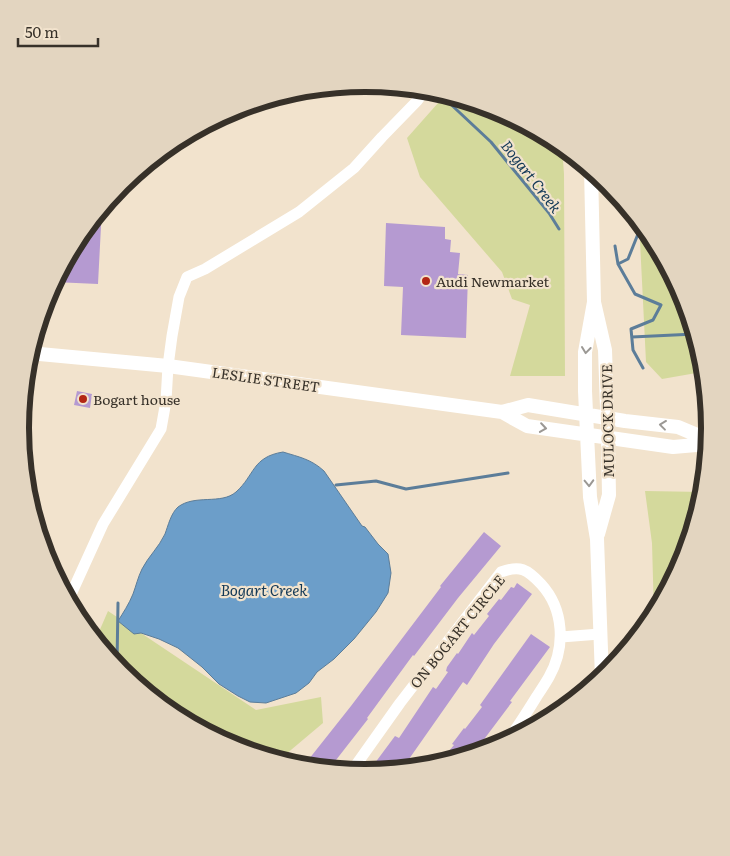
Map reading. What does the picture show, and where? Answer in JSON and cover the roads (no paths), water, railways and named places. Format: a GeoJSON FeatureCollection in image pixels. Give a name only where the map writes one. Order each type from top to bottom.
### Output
{"type":"FeatureCollection","features":[{"type":"Feature","properties":{"kind":"main road","name":"MULOCK DRIVE"},"geometry":{"type":"LineString","coordinates":[[591,179],[594,302],[585,352],[586,413],[590,497],[597,539],[602,667]]}},
{"type":"Feature","properties":{"kind":"main road","name":"MULOCK DRIVE"},"geometry":{"type":"LineString","coordinates":[[594,302],[605,350],[609,494],[597,539]]}},
{"type":"Feature","properties":{"kind":"main road","name":"LESLIE STREET"},"geometry":{"type":"LineString","coordinates":[[37,354],[168,366],[502,412],[527,426],[674,447],[701,443]]}},
{"type":"Feature","properties":{"kind":"main road","name":"LESLIE STREET"},"geometry":{"type":"LineString","coordinates":[[502,412],[528,405],[678,427],[701,438]]}},
{"type":"Feature","properties":{"kind":"street"},"geometry":{"type":"LineString","coordinates":[[72,592],[103,524],[161,429],[166,401],[168,366],[179,298],[187,276],[205,269],[306,207],[354,168],[421,97]]}},
{"type":"Feature","properties":{"kind":"street","name":"ON BOGART CIRCLE"},"geometry":{"type":"LineString","coordinates":[[357,764],[400,703],[500,572],[509,569],[520,569],[530,573],[547,591],[555,606],[561,638],[558,655],[550,676],[514,730]]}},
{"type":"Feature","properties":{"kind":"street"},"geometry":{"type":"LineString","coordinates":[[561,638],[600,634]]}},
{"type":"Feature","properties":{"kind":"water","name":"Bogart Creek"},"geometry":{"type":"Polygon","coordinates":[[[283,452],[310,461],[324,471],[362,526],[365,527],[388,554],[391,573],[388,593],[376,612],[354,639],[334,659],[317,672],[309,683],[296,693],[266,703],[250,702],[219,684],[202,667],[178,648],[141,633],[134,634],[118,621],[131,598],[142,569],[163,539],[172,516],[178,507],[192,501],[230,496],[242,486],[260,462],[273,454],[283,452]]]}},
{"type":"Feature","properties":{"kind":"waterway","name":"Bogart Creek"},"geometry":{"type":"LineString","coordinates":[[449,102],[491,142],[549,213],[559,229]]}},
{"type":"Feature","properties":{"kind":"waterway"},"geometry":{"type":"LineString","coordinates":[[618,264],[628,259],[639,232]]}},
{"type":"Feature","properties":{"kind":"waterway","name":"Bogart Creek"},"geometry":{"type":"LineString","coordinates":[[615,246],[618,264],[635,294],[661,305],[653,320],[631,329],[633,350],[643,368]]}},
{"type":"Feature","properties":{"kind":"waterway"},"geometry":{"type":"LineString","coordinates":[[632,337],[688,334]]}},
{"type":"Feature","properties":{"kind":"waterway","name":"Bogart Creek"},"geometry":{"type":"LineString","coordinates":[[336,485],[376,481],[406,489],[508,473]]}},
{"type":"Feature","properties":{"kind":"waterway","name":"Bogart Creek"},"geometry":{"type":"LineString","coordinates":[[117,655],[118,603]]}},
{"type":"Feature","properties":{"kind":"place","name":"Audi Newmarket"},"geometry":{"type":"Point","coordinates":[426,281]}},
{"type":"Feature","properties":{"kind":"place","name":"Bogart house"},"geometry":{"type":"Point","coordinates":[83,399]}}]}
